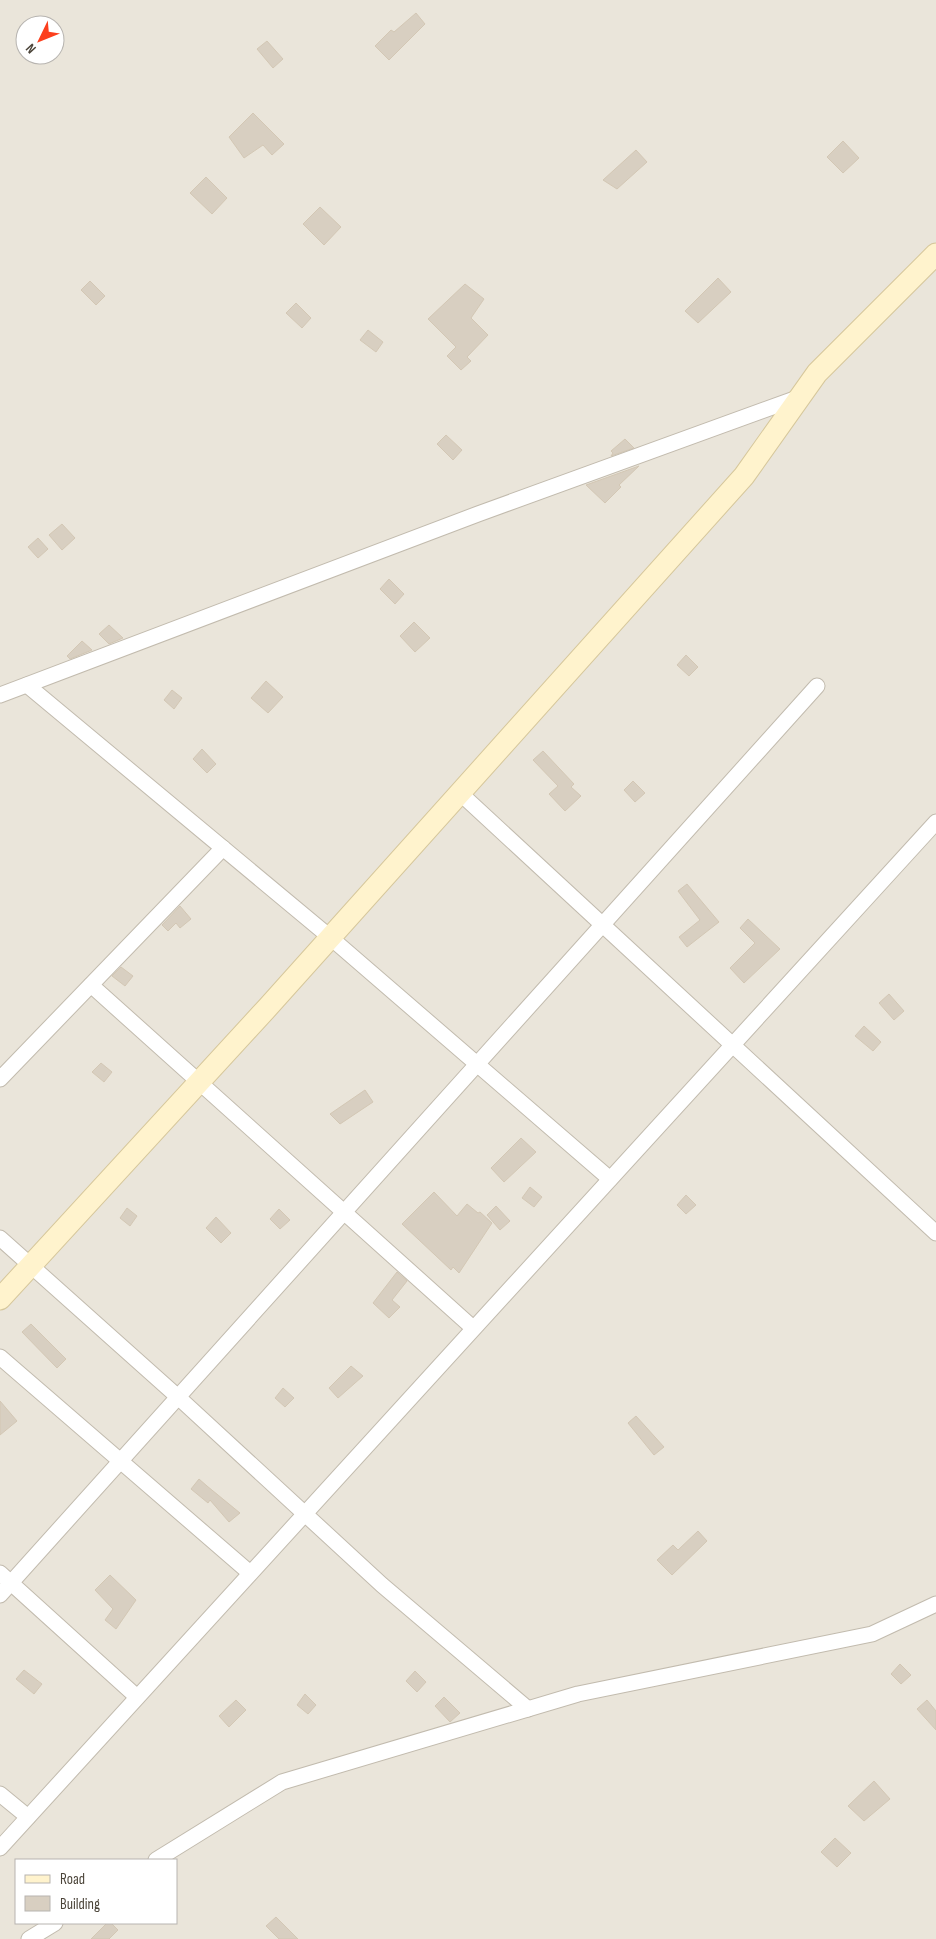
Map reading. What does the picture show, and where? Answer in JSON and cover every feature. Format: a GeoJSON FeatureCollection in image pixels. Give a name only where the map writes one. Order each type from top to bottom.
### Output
{"type":"FeatureCollection","features":[{"type":"Feature","properties":{"kind":"street"},"geometry":{"type":"LineString","coordinates":[[0,1299],[331,938],[744,476],[817,373],[936,254]]}},
{"type":"Feature","properties":{"kind":"street"},"geometry":{"type":"LineString","coordinates":[[0,695],[478,514],[800,398]]}},
{"type":"Feature","properties":{"kind":"street"},"geometry":{"type":"LineString","coordinates":[[26,685],[331,938],[610,1179]]}},
{"type":"Feature","properties":{"kind":"street"},"geometry":{"type":"LineString","coordinates":[[0,1595],[5,1578],[120,1461],[816,686]]}},
{"type":"Feature","properties":{"kind":"street"},"geometry":{"type":"LineString","coordinates":[[460,793],[936,1233]]}},
{"type":"Feature","properties":{"kind":"street"},"geometry":{"type":"LineString","coordinates":[[0,1848],[936,822]]}},
{"type":"Feature","properties":{"kind":"street"},"geometry":{"type":"LineString","coordinates":[[0,1079],[223,848]]}},
{"type":"Feature","properties":{"kind":"street"},"geometry":{"type":"LineString","coordinates":[[91,985],[473,1328]]}},
{"type":"Feature","properties":{"kind":"street"},"geometry":{"type":"LineString","coordinates":[[0,1238],[178,1397],[382,1585],[528,1709]]}},
{"type":"Feature","properties":{"kind":"street"},"geometry":{"type":"LineString","coordinates":[[0,1357],[250,1573]]}},
{"type":"Feature","properties":{"kind":"street"},"geometry":{"type":"LineString","coordinates":[[5,1578],[137,1697]]}},
{"type":"Feature","properties":{"kind":"street"},"geometry":{"type":"LineString","coordinates":[[158,1859],[282,1782],[578,1694],[872,1634],[936,1604]]}},
{"type":"Feature","properties":{"kind":"street"},"geometry":{"type":"LineString","coordinates":[[0,1794],[28,1817]]}},
{"type":"Feature","properties":{"kind":"street"},"geometry":{"type":"LineString","coordinates":[[29,1939],[53,1924]]}},
{"type":"Feature","properties":{"kind":"shaded area"},"geometry":{"type":"Polygon","coordinates":[[[0,0],[936,0],[936,1939],[0,1939],[0,0]]]}},
{"type":"Feature","properties":{"kind":"building"},"geometry":{"type":"Polygon","coordinates":[[[416,13],[425,24],[389,60],[375,46],[391,30],[394,32],[416,13]]]}},
{"type":"Feature","properties":{"kind":"building"},"geometry":{"type":"Polygon","coordinates":[[[267,41],[283,59],[273,68],[257,49],[267,41]]]}},
{"type":"Feature","properties":{"kind":"building"},"geometry":{"type":"Polygon","coordinates":[[[253,113],[284,144],[272,155],[263,145],[244,158],[229,137],[253,113]]]}},
{"type":"Feature","properties":{"kind":"building"},"geometry":{"type":"Polygon","coordinates":[[[843,141],[859,158],[843,173],[827,157],[843,141]]]}},
{"type":"Feature","properties":{"kind":"building"},"geometry":{"type":"Polygon","coordinates":[[[636,150],[647,162],[617,189],[603,180],[636,150]]]}},
{"type":"Feature","properties":{"kind":"building"},"geometry":{"type":"Polygon","coordinates":[[[206,177],[227,198],[212,214],[190,193],[206,177]]]}},
{"type":"Feature","properties":{"kind":"building"},"geometry":{"type":"Polygon","coordinates":[[[320,207],[341,227],[324,245],[303,224],[320,207]]]}},
{"type":"Feature","properties":{"kind":"building"},"geometry":{"type":"Polygon","coordinates":[[[718,278],[731,292],[698,323],[685,311],[718,278]]]}},
{"type":"Feature","properties":{"kind":"building"},"geometry":{"type":"Polygon","coordinates":[[[90,281],[105,296],[96,305],[81,290],[90,281]]]}},
{"type":"Feature","properties":{"kind":"building"},"geometry":{"type":"Polygon","coordinates":[[[465,284],[484,299],[471,318],[488,335],[467,357],[471,361],[461,370],[447,356],[456,347],[428,319],[465,284]]]}},
{"type":"Feature","properties":{"kind":"building"},"geometry":{"type":"Polygon","coordinates":[[[296,303],[311,318],[302,328],[286,313],[296,303]]]}},
{"type":"Feature","properties":{"kind":"building"},"geometry":{"type":"Polygon","coordinates":[[[368,330],[383,342],[376,352],[360,340],[368,330]]]}},
{"type":"Feature","properties":{"kind":"building"},"geometry":{"type":"Polygon","coordinates":[[[446,435],[462,450],[453,460],[437,444],[446,435]]]}},
{"type":"Feature","properties":{"kind":"building"},"geometry":{"type":"Polygon","coordinates":[[[625,439],[634,448],[611,456],[613,453],[611,451],[625,439]]]}},
{"type":"Feature","properties":{"kind":"building"},"geometry":{"type":"Polygon","coordinates":[[[639,466],[619,485],[621,487],[605,503],[586,485],[639,466]]]}},
{"type":"Feature","properties":{"kind":"building"},"geometry":{"type":"Polygon","coordinates":[[[62,524],[75,538],[62,550],[49,535],[62,524]]]}},
{"type":"Feature","properties":{"kind":"building"},"geometry":{"type":"Polygon","coordinates":[[[38,538],[48,549],[38,558],[28,547],[38,538]]]}},
{"type":"Feature","properties":{"kind":"building"},"geometry":{"type":"Polygon","coordinates":[[[389,579],[404,594],[395,604],[380,589],[389,579]]]}},
{"type":"Feature","properties":{"kind":"building"},"geometry":{"type":"Polygon","coordinates":[[[414,622],[430,638],[415,652],[400,636],[414,622]]]}},
{"type":"Feature","properties":{"kind":"building"},"geometry":{"type":"Polygon","coordinates":[[[109,625],[123,638],[109,644],[99,634],[109,625]]]}},
{"type":"Feature","properties":{"kind":"building"},"geometry":{"type":"Polygon","coordinates":[[[82,641],[92,650],[70,659],[67,656],[82,641]]]}},
{"type":"Feature","properties":{"kind":"building"},"geometry":{"type":"Polygon","coordinates":[[[686,655],[698,667],[689,676],[677,665],[686,655]]]}},
{"type":"Feature","properties":{"kind":"building"},"geometry":{"type":"Polygon","coordinates":[[[266,681],[283,697],[268,713],[251,698],[266,681]]]}},
{"type":"Feature","properties":{"kind":"building"},"geometry":{"type":"Polygon","coordinates":[[[172,690],[182,698],[174,709],[164,700],[172,690]]]}},
{"type":"Feature","properties":{"kind":"building"},"geometry":{"type":"Polygon","coordinates":[[[202,749],[216,764],[207,773],[193,759],[202,749]]]}},
{"type":"Feature","properties":{"kind":"building"},"geometry":{"type":"Polygon","coordinates":[[[543,751],[574,784],[571,787],[581,796],[565,811],[549,794],[558,786],[533,760],[543,751]]]}},
{"type":"Feature","properties":{"kind":"building"},"geometry":{"type":"Polygon","coordinates":[[[633,781],[645,793],[635,802],[624,790],[633,781]]]}},
{"type":"Feature","properties":{"kind":"building"},"geometry":{"type":"Polygon","coordinates":[[[687,884],[719,922],[687,947],[679,937],[700,920],[678,891],[687,884]]]}},
{"type":"Feature","properties":{"kind":"building"},"geometry":{"type":"Polygon","coordinates":[[[180,906],[191,919],[180,928],[176,923],[168,931],[162,925],[180,906]]]}},
{"type":"Feature","properties":{"kind":"building"},"geometry":{"type":"Polygon","coordinates":[[[748,919],[780,949],[744,983],[730,968],[755,943],[740,928],[748,919]]]}},
{"type":"Feature","properties":{"kind":"building"},"geometry":{"type":"Polygon","coordinates":[[[121,967],[133,976],[125,986],[112,976],[121,967]]]}},
{"type":"Feature","properties":{"kind":"building"},"geometry":{"type":"Polygon","coordinates":[[[889,994],[904,1011],[894,1020],[879,1003],[889,994]]]}},
{"type":"Feature","properties":{"kind":"building"},"geometry":{"type":"Polygon","coordinates":[[[864,1026],[881,1042],[873,1051],[855,1036],[864,1026]]]}},
{"type":"Feature","properties":{"kind":"building"},"geometry":{"type":"Polygon","coordinates":[[[101,1063],[112,1072],[104,1082],[92,1072],[101,1063]]]}},
{"type":"Feature","properties":{"kind":"building"},"geometry":{"type":"Polygon","coordinates":[[[365,1090],[373,1102],[340,1124],[330,1114],[365,1090]]]}},
{"type":"Feature","properties":{"kind":"building"},"geometry":{"type":"Polygon","coordinates":[[[521,1138],[536,1152],[504,1182],[491,1168],[521,1138]]]}},
{"type":"Feature","properties":{"kind":"building"},"geometry":{"type":"Polygon","coordinates":[[[530,1187],[542,1197],[534,1207],[522,1198],[530,1187]]]}},
{"type":"Feature","properties":{"kind":"building"},"geometry":{"type":"Polygon","coordinates":[[[434,1192],[457,1216],[467,1204],[492,1223],[459,1273],[453,1267],[451,1270],[402,1224],[434,1192]]]}},
{"type":"Feature","properties":{"kind":"building"},"geometry":{"type":"Polygon","coordinates":[[[686,1195],[696,1205],[686,1214],[677,1205],[686,1195]]]}},
{"type":"Feature","properties":{"kind":"building"},"geometry":{"type":"Polygon","coordinates":[[[496,1206],[510,1221],[500,1230],[487,1215],[496,1206]]]}},
{"type":"Feature","properties":{"kind":"building"},"geometry":{"type":"Polygon","coordinates":[[[127,1208],[137,1216],[130,1226],[120,1218],[127,1208]]]}},
{"type":"Feature","properties":{"kind":"building"},"geometry":{"type":"Polygon","coordinates":[[[279,1209],[290,1220],[280,1229],[270,1219],[279,1209]]]}},
{"type":"Feature","properties":{"kind":"building"},"geometry":{"type":"Polygon","coordinates":[[[216,1217],[231,1233],[221,1243],[206,1228],[216,1217]]]}},
{"type":"Feature","properties":{"kind":"building"},"geometry":{"type":"Polygon","coordinates":[[[397,1272],[407,1281],[392,1300],[400,1307],[389,1318],[373,1303],[397,1272]]]}},
{"type":"Feature","properties":{"kind":"building"},"geometry":{"type":"Polygon","coordinates":[[[31,1324],[66,1359],[57,1368],[22,1332],[31,1324]]]}},
{"type":"Feature","properties":{"kind":"building"},"geometry":{"type":"Polygon","coordinates":[[[351,1366],[363,1376],[338,1398],[329,1388],[351,1366]]]}},
{"type":"Feature","properties":{"kind":"building"},"geometry":{"type":"Polygon","coordinates":[[[283,1388],[294,1398],[285,1407],[275,1398],[283,1388]]]}},
{"type":"Feature","properties":{"kind":"building"},"geometry":{"type":"Polygon","coordinates":[[[0,1401],[17,1421],[0,1435],[0,1401]]]}},
{"type":"Feature","properties":{"kind":"building"},"geometry":{"type":"Polygon","coordinates":[[[636,1416],[664,1447],[654,1455],[628,1423],[636,1416]]]}},
{"type":"Feature","properties":{"kind":"building"},"geometry":{"type":"Polygon","coordinates":[[[199,1479],[240,1513],[229,1522],[210,1500],[208,1503],[191,1489],[199,1479]]]}},
{"type":"Feature","properties":{"kind":"building"},"geometry":{"type":"Polygon","coordinates":[[[698,1531],[707,1541],[672,1575],[657,1560],[673,1545],[678,1550],[698,1531]]]}},
{"type":"Feature","properties":{"kind":"building"},"geometry":{"type":"Polygon","coordinates":[[[110,1575],[136,1600],[116,1629],[105,1620],[113,1609],[95,1590],[110,1575]]]}},
{"type":"Feature","properties":{"kind":"building"},"geometry":{"type":"Polygon","coordinates":[[[900,1664],[911,1675],[901,1684],[891,1674],[900,1664]]]}},
{"type":"Feature","properties":{"kind":"building"},"geometry":{"type":"Polygon","coordinates":[[[24,1670],[42,1684],[34,1694],[16,1679],[24,1670]]]}},
{"type":"Feature","properties":{"kind":"building"},"geometry":{"type":"Polygon","coordinates":[[[415,1671],[426,1682],[417,1692],[406,1681],[415,1671]]]}},
{"type":"Feature","properties":{"kind":"building"},"geometry":{"type":"Polygon","coordinates":[[[305,1694],[316,1705],[308,1714],[297,1705],[305,1694]]]}},
{"type":"Feature","properties":{"kind":"building"},"geometry":{"type":"Polygon","coordinates":[[[444,1697],[460,1713],[450,1722],[435,1706],[444,1697]]]}},
{"type":"Feature","properties":{"kind":"building"},"geometry":{"type":"Polygon","coordinates":[[[236,1700],[246,1710],[229,1727],[219,1716],[236,1700]]]}},
{"type":"Feature","properties":{"kind":"building"},"geometry":{"type":"Polygon","coordinates":[[[927,1700],[936,1711],[936,1730],[917,1709],[927,1700]]]}},
{"type":"Feature","properties":{"kind":"building"},"geometry":{"type":"Polygon","coordinates":[[[874,1781],[890,1799],[864,1821],[848,1806],[874,1781]]]}},
{"type":"Feature","properties":{"kind":"building"},"geometry":{"type":"Polygon","coordinates":[[[835,1838],[851,1853],[837,1867],[821,1852],[835,1838]]]}},
{"type":"Feature","properties":{"kind":"building"},"geometry":{"type":"Polygon","coordinates":[[[276,1917],[298,1939],[279,1939],[266,1926],[276,1917]]]}},
{"type":"Feature","properties":{"kind":"building"},"geometry":{"type":"Polygon","coordinates":[[[106,1924],[112,1924],[118,1930],[109,1939],[91,1939],[106,1924]]]}}]}
